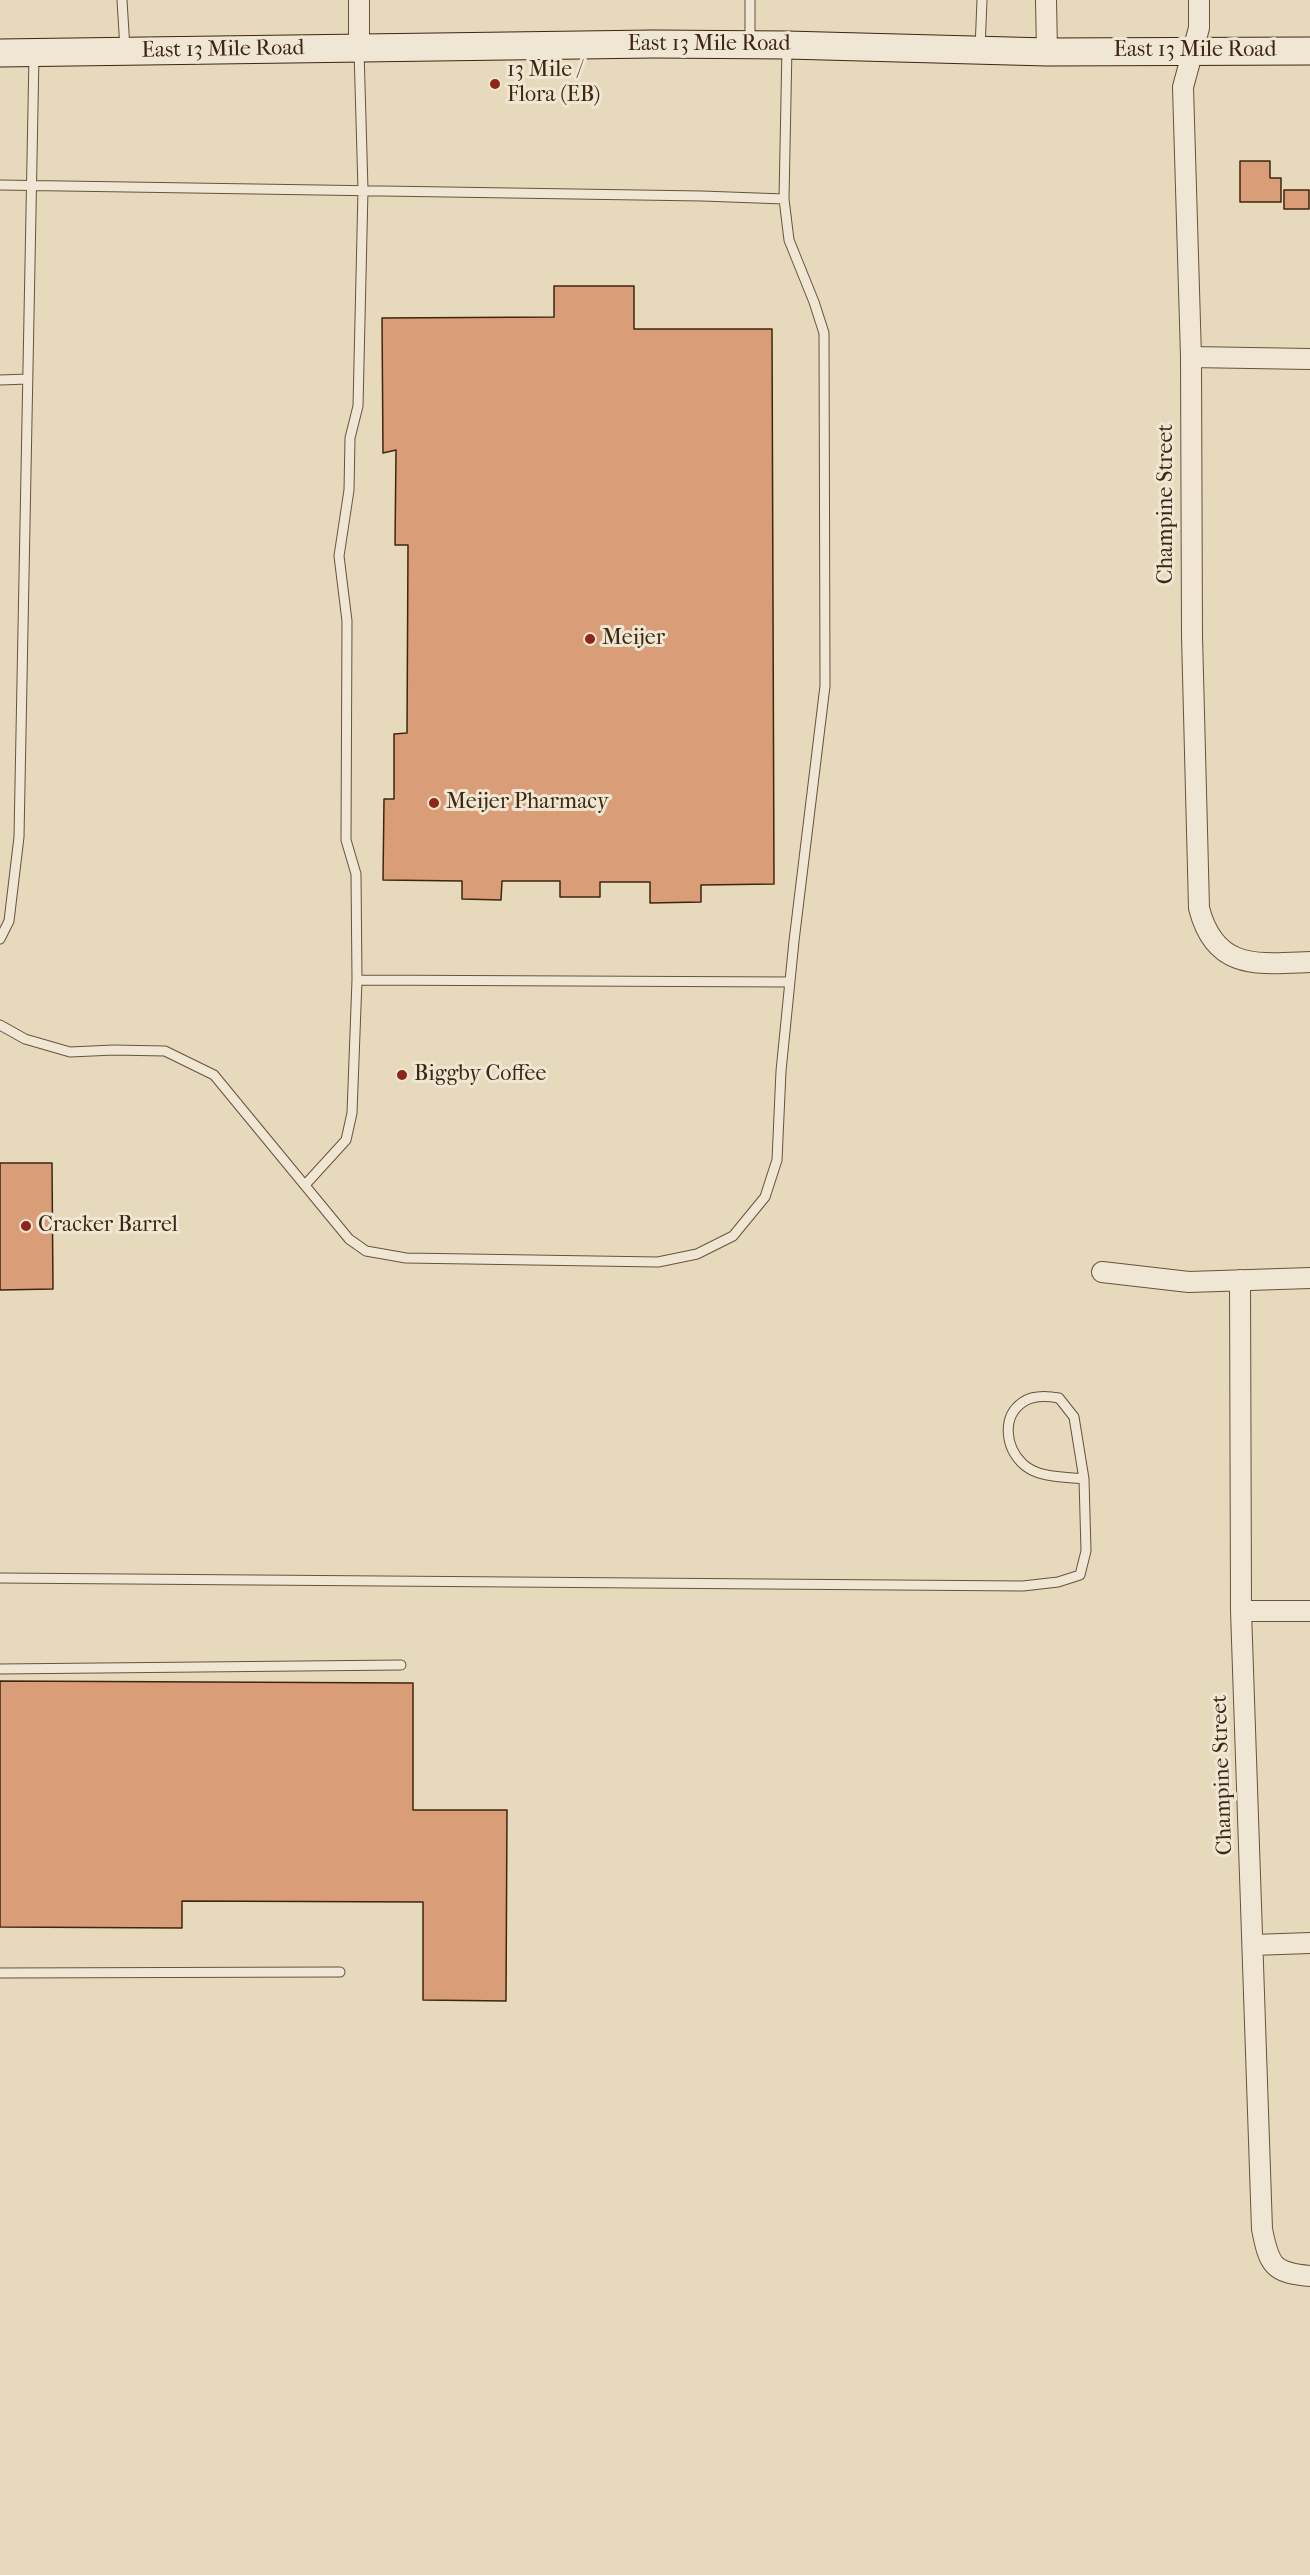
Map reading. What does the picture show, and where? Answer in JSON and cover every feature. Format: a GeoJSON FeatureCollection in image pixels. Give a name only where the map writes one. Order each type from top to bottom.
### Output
{"type":"FeatureCollection","features":[{"type":"Feature","properties":{"kind":"main road","name":"East 13 Mile Road"},"geometry":{"type":"LineString","coordinates":[[0,53],[750,45],[1047,52],[1310,51]]}},
{"type":"Feature","properties":{"kind":"street"},"geometry":{"type":"LineString","coordinates":[[359,0],[359,48]]}},
{"type":"Feature","properties":{"kind":"street"},"geometry":{"type":"LineString","coordinates":[[1046,0],[1047,52]]}},
{"type":"Feature","properties":{"kind":"street","name":"Champine Street"},"geometry":{"type":"LineString","coordinates":[[1198,0],[1199,28],[1183,87],[1191,357],[1192,636],[1199,908],[1211,939],[1223,951],[1243,962],[1255,964],[1310,962]]}},
{"type":"Feature","properties":{"kind":"street"},"geometry":{"type":"LineString","coordinates":[[1191,357],[1310,358]]}},
{"type":"Feature","properties":{"kind":"street"},"geometry":{"type":"LineString","coordinates":[[1102,1272],[1189,1282],[1310,1278]]}},
{"type":"Feature","properties":{"kind":"street","name":"Champine Street"},"geometry":{"type":"LineString","coordinates":[[1240,1280],[1241,1611],[1262,2229],[1265,2247],[1274,2266],[1290,2274],[1310,2276]]}},
{"type":"Feature","properties":{"kind":"street"},"geometry":{"type":"LineString","coordinates":[[1241,1611],[1310,1611]]}},
{"type":"Feature","properties":{"kind":"street"},"geometry":{"type":"LineString","coordinates":[[1253,1945],[1310,1943]]}},
{"type":"Feature","properties":{"kind":"lane"},"geometry":{"type":"LineString","coordinates":[[122,0],[125,51]]}},
{"type":"Feature","properties":{"kind":"lane"},"geometry":{"type":"LineString","coordinates":[[750,0],[750,45]]}},
{"type":"Feature","properties":{"kind":"lane"},"geometry":{"type":"LineString","coordinates":[[980,50],[982,0]]}},
{"type":"Feature","properties":{"kind":"lane"},"geometry":{"type":"LineString","coordinates":[[0,1025],[25,1040],[70,1052],[165,1051],[188,1060],[214,1075],[349,1239],[366,1251],[406,1258],[658,1262],[697,1254],[733,1236],[765,1197],[777,1160],[781,1071],[790,982],[825,686],[824,333],[789,240],[784,200],[787,45]]}},
{"type":"Feature","properties":{"kind":"lane"},"geometry":{"type":"LineString","coordinates":[[305,1185],[346,1140],[352,1113],[357,980],[356,874],[346,840],[347,621],[339,556],[349,490],[350,438],[358,406],[363,190],[359,48]]}},
{"type":"Feature","properties":{"kind":"lane"},"geometry":{"type":"LineString","coordinates":[[0,939],[9,921],[19,837],[34,53]]}},
{"type":"Feature","properties":{"kind":"lane"},"geometry":{"type":"LineString","coordinates":[[0,185],[702,196],[784,200]]}},
{"type":"Feature","properties":{"kind":"lane"},"geometry":{"type":"LineString","coordinates":[[0,380],[28,379]]}},
{"type":"Feature","properties":{"kind":"lane"},"geometry":{"type":"LineString","coordinates":[[357,980],[790,982]]}},
{"type":"Feature","properties":{"kind":"lane"},"geometry":{"type":"LineString","coordinates":[[0,1578],[1023,1586],[1058,1582],[1080,1575],[1086,1551],[1084,1479],[1074,1417],[1059,1398],[1044,1396],[1023,1402],[1009,1419],[1008,1443],[1023,1465],[1049,1476],[1084,1479]]}},
{"type":"Feature","properties":{"kind":"lane"},"geometry":{"type":"LineString","coordinates":[[0,1669],[400,1665]]}},
{"type":"Feature","properties":{"kind":"lane"},"geometry":{"type":"LineString","coordinates":[[0,1973],[340,1972]]}},
{"type":"Feature","properties":{"kind":"building"},"geometry":{"type":"Polygon","coordinates":[[[1240,161],[1270,161],[1270,178],[1281,178],[1281,202],[1240,202],[1240,161]]]}},
{"type":"Feature","properties":{"kind":"building"},"geometry":{"type":"Polygon","coordinates":[[[1284,190],[1309,190],[1309,209],[1284,209],[1284,190]]]}},
{"type":"Feature","properties":{"kind":"building","name":"Meijer"},"geometry":{"type":"Polygon","coordinates":[[[554,286],[634,286],[634,329],[772,329],[774,884],[701,885],[701,902],[650,903],[650,882],[600,882],[600,897],[560,897],[560,881],[502,881],[501,900],[462,899],[462,881],[383,880],[384,799],[394,799],[394,734],[407,733],[408,545],[395,545],[396,450],[383,453],[382,318],[554,317],[554,286]]]}},
{"type":"Feature","properties":{"kind":"building","name":"Cracker Barrel"},"geometry":{"type":"Polygon","coordinates":[[[0,1163],[52,1163],[53,1289],[0,1290],[0,1163]]]}},
{"type":"Feature","properties":{"kind":"building"},"geometry":{"type":"Polygon","coordinates":[[[0,1681],[413,1683],[413,1810],[507,1810],[506,2001],[423,2000],[423,1902],[182,1901],[182,1928],[0,1927],[0,1681]]]}},
{"type":"Feature","properties":{"kind":"place","name":"13 Mile / Flora (EB)"},"geometry":{"type":"Point","coordinates":[495,84]}},
{"type":"Feature","properties":{"kind":"place","name":"Meijer"},"geometry":{"type":"Point","coordinates":[590,639]}},
{"type":"Feature","properties":{"kind":"place","name":"Meijer Pharmacy"},"geometry":{"type":"Point","coordinates":[434,803]}},
{"type":"Feature","properties":{"kind":"place","name":"Biggby Coffee"},"geometry":{"type":"Point","coordinates":[402,1075]}},
{"type":"Feature","properties":{"kind":"place","name":"Cracker Barrel"},"geometry":{"type":"Point","coordinates":[26,1226]}}]}
